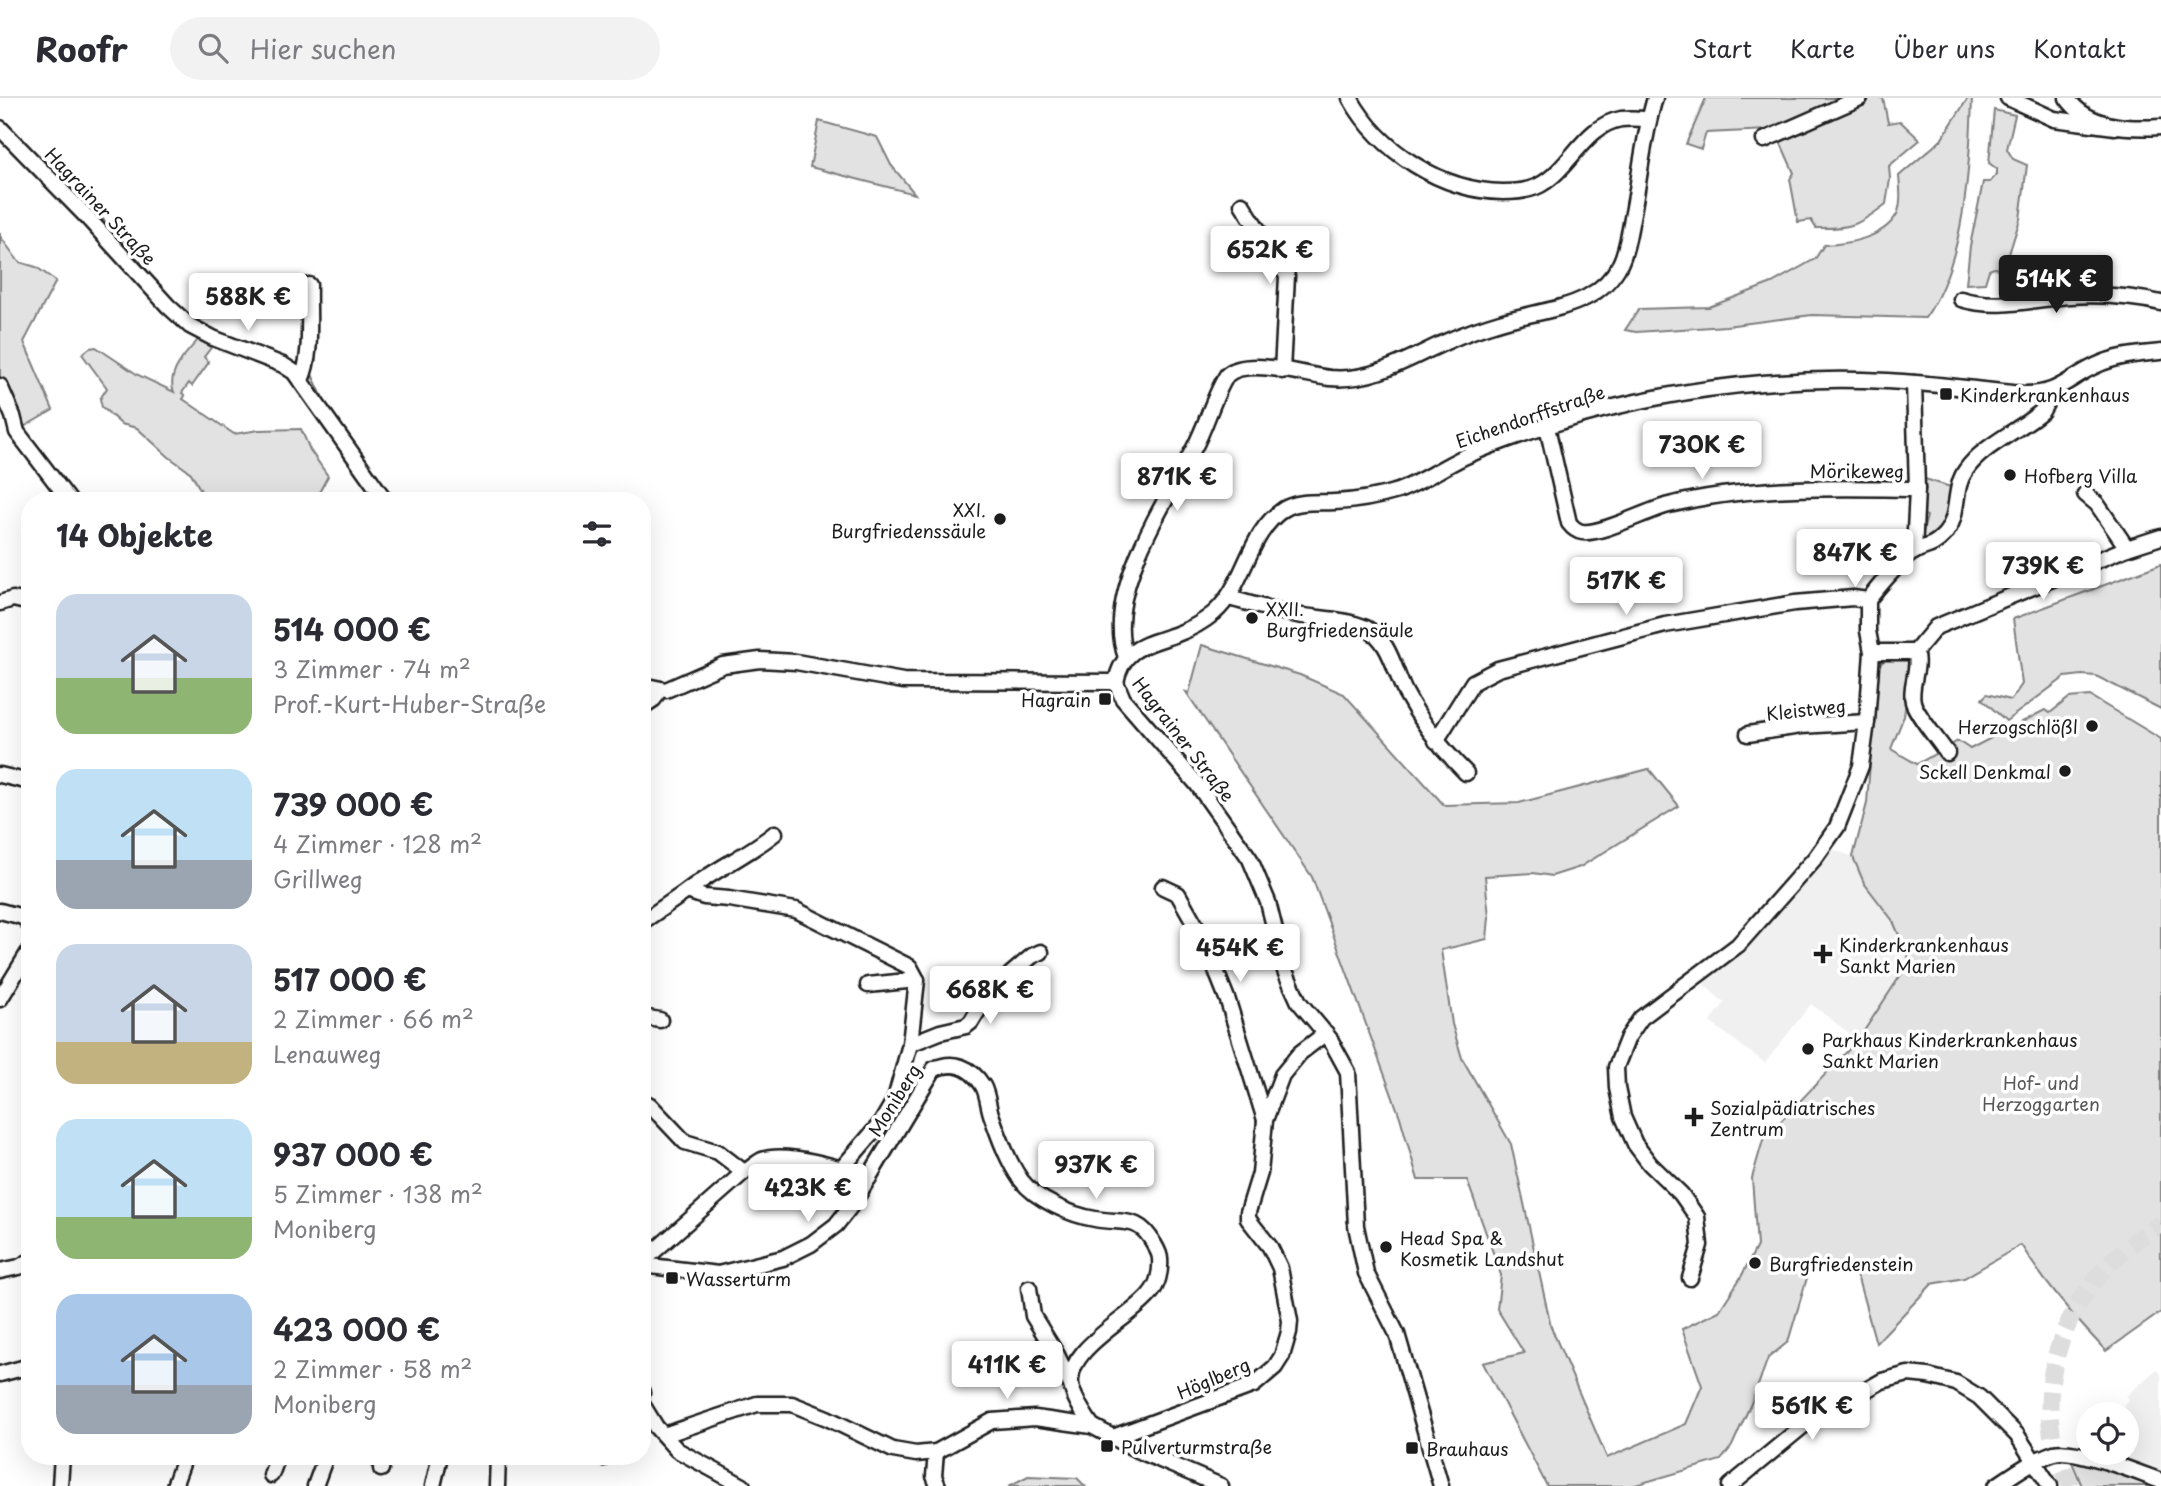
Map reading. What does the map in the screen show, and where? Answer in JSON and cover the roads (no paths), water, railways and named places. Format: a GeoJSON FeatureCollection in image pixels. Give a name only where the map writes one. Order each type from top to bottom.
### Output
{"type":"FeatureCollection","features":[{"type":"Feature","properties":{"kind":"street"},"geometry":{"type":"LineString","coordinates":[[1350,98],[1383,140],[1419,167],[1462,186],[1488,192],[1510,192],[1538,187],[1560,171],[1599,129],[1622,119],[1648,119]]}},
{"type":"Feature","properties":{"kind":"street"},"geometry":{"type":"LineString","coordinates":[[1116,682],[1126,657],[1121,643],[1121,618],[1137,558],[1160,507],[1194,449],[1221,384],[1232,370],[1252,366],[1343,379],[1373,374],[1452,339],[1498,322],[1580,301],[1597,291],[1621,262],[1636,197],[1648,119],[1655,98]]}},
{"type":"Feature","properties":{"kind":"street"},"geometry":{"type":"LineString","coordinates":[[1764,140],[1860,98]]}},
{"type":"Feature","properties":{"kind":"street"},"geometry":{"type":"LineString","coordinates":[[2008,98],[2054,118],[2115,127],[2161,127]]}},
{"type":"Feature","properties":{"kind":"street"},"geometry":{"type":"LineString","coordinates":[[2067,98],[2079,111],[2115,127]]}},
{"type":"Feature","properties":{"kind":"street","name":"Hagrainer Straße"},"geometry":{"type":"LineString","coordinates":[[0,128],[190,326],[212,338],[284,365],[301,380],[379,492]]}},
{"type":"Feature","properties":{"kind":"street"},"geometry":{"type":"LineString","coordinates":[[1242,204],[1287,276],[1282,371]]}},
{"type":"Feature","properties":{"kind":"street"},"geometry":{"type":"LineString","coordinates":[[301,380],[307,348],[309,285]]}},
{"type":"Feature","properties":{"kind":"street"},"geometry":{"type":"LineString","coordinates":[[1962,299],[1986,305],[2070,296],[2108,296],[2161,303]]}},
{"type":"Feature","properties":{"kind":"street"},"geometry":{"type":"LineString","coordinates":[[1690,1278],[1700,1245],[1697,1217],[1681,1194],[1650,1164],[1635,1144],[1623,1117],[1616,1087],[1616,1067],[1628,1037],[1641,1018],[1738,945],[1815,858],[1837,827],[1861,766],[1872,652],[1868,631],[1868,600],[1914,552],[1931,547],[1949,528],[1955,513],[1960,482],[1967,467],[2042,411],[2048,402],[2049,392],[2104,362],[2161,352]]}},
{"type":"Feature","properties":{"kind":"street","name":"Eichendorffstraße"},"geometry":{"type":"LineString","coordinates":[[1126,657],[1148,643],[1178,634],[1201,623],[1229,597],[1266,525],[1286,508],[1297,504],[1359,499],[1398,491],[1466,456],[1547,427],[1618,407],[1755,384],[1836,380],[1914,383],[2024,394],[2049,392]]}},
{"type":"Feature","properties":{"kind":"street"},"geometry":{"type":"LineString","coordinates":[[1914,383],[1917,489],[1914,552]]}},
{"type":"Feature","properties":{"kind":"street"},"geometry":{"type":"LineString","coordinates":[[0,386],[13,416],[16,432],[63,492]]}},
{"type":"Feature","properties":{"kind":"street","name":"Mörikeweg"},"geometry":{"type":"LineString","coordinates":[[1547,427],[1569,523],[1581,532],[1668,505],[1714,496],[1817,488],[1917,489]]}},
{"type":"Feature","properties":{"kind":"street"},"geometry":{"type":"LineString","coordinates":[[2085,494],[2097,504],[2127,548]]}},
{"type":"Feature","properties":{"kind":"street"},"geometry":{"type":"LineString","coordinates":[[1872,652],[1915,652],[1936,627],[2127,548],[2161,537]]}},
{"type":"Feature","properties":{"kind":"street"},"geometry":{"type":"LineString","coordinates":[[1229,597],[1274,610],[1367,629],[1383,643],[1405,691],[1436,741],[1466,773]]}},
{"type":"Feature","properties":{"kind":"street"},"geometry":{"type":"LineString","coordinates":[[1436,741],[1473,682],[1498,669],[1665,625],[1808,602],[1853,598],[1868,600]]}},
{"type":"Feature","properties":{"kind":"street"},"geometry":{"type":"LineString","coordinates":[[0,603],[13,599],[21,601]]}},
{"type":"Feature","properties":{"kind":"street"},"geometry":{"type":"LineString","coordinates":[[1915,652],[1917,660],[1912,690],[1913,703],[1947,753]]}},
{"type":"Feature","properties":{"kind":"street","name":"Hagrainer Straße"},"geometry":{"type":"LineString","coordinates":[[651,701],[659,690],[674,688],[723,665],[760,660],[796,662],[903,681],[1116,682],[1123,699],[1197,784],[1250,859],[1268,902],[1285,971],[1300,1002],[1339,1051],[1348,1072],[1356,1226],[1366,1273],[1397,1334],[1441,1486]]}},
{"type":"Feature","properties":{"kind":"street"},"geometry":{"type":"LineString","coordinates":[[651,688],[659,690]]}},
{"type":"Feature","properties":{"kind":"street","name":"Kleistweg"},"geometry":{"type":"LineString","coordinates":[[1748,734],[1801,726],[1867,722]]}},
{"type":"Feature","properties":{"kind":"street"},"geometry":{"type":"LineString","coordinates":[[0,775],[21,780]]}},
{"type":"Feature","properties":{"kind":"street"},"geometry":{"type":"LineString","coordinates":[[651,916],[775,833]]}},
{"type":"Feature","properties":{"kind":"street","name":"Höglberg"},"geometry":{"type":"LineString","coordinates":[[1163,887],[1178,894],[1203,938],[1228,1001],[1265,1120]]}},
{"type":"Feature","properties":{"kind":"street"},"geometry":{"type":"LineString","coordinates":[[687,891],[704,897],[796,910],[911,967],[917,980],[868,985]]}},
{"type":"Feature","properties":{"kind":"street"},"geometry":{"type":"LineString","coordinates":[[0,911],[21,916]]}},
{"type":"Feature","properties":{"kind":"street","name":"Moniberg"},"geometry":{"type":"LineString","coordinates":[[910,1044],[940,1032],[966,1026],[984,1001],[1011,974],[1041,952]]}},
{"type":"Feature","properties":{"kind":"street"},"geometry":{"type":"LineString","coordinates":[[0,999],[21,965]]}},
{"type":"Feature","properties":{"kind":"street","name":"Moniberg"},"geometry":{"type":"LineString","coordinates":[[842,1168],[881,1123],[895,1100],[910,1044],[917,980]]}},
{"type":"Feature","properties":{"kind":"street"},"geometry":{"type":"LineString","coordinates":[[651,1018],[660,1020]]}},
{"type":"Feature","properties":{"kind":"street","name":"Höglberg"},"geometry":{"type":"LineString","coordinates":[[1113,1437],[1254,1385],[1275,1367],[1282,1356],[1290,1321],[1280,1268],[1270,1247],[1248,1219],[1260,1173],[1265,1120],[1282,1075],[1288,1065],[1326,1033]]}},
{"type":"Feature","properties":{"kind":"street","name":"Moniberg"},"geometry":{"type":"LineString","coordinates":[[651,1265],[718,1274],[783,1258],[811,1244],[836,1225],[869,1178],[934,1069],[946,1063],[958,1065],[968,1069],[984,1087],[1001,1141],[1021,1180],[1035,1193],[1065,1210],[1095,1219],[1126,1221],[1141,1227],[1149,1234],[1160,1256],[1160,1275],[1151,1294],[1091,1345],[1074,1366],[1071,1387]]}},
{"type":"Feature","properties":{"kind":"street"},"geometry":{"type":"LineString","coordinates":[[651,1106],[685,1142],[718,1152],[744,1172]]}},
{"type":"Feature","properties":{"kind":"street","name":"Moniberg"},"geometry":{"type":"LineString","coordinates":[[651,1256],[744,1172],[763,1160],[789,1158],[842,1168],[869,1178]]}},
{"type":"Feature","properties":{"kind":"street"},"geometry":{"type":"LineString","coordinates":[[0,1271],[21,1266]]}},
{"type":"Feature","properties":{"kind":"street"},"geometry":{"type":"LineString","coordinates":[[1029,1288],[1033,1316],[1058,1354],[1080,1408],[1093,1426]]}},
{"type":"Feature","properties":{"kind":"street"},"geometry":{"type":"LineString","coordinates":[[0,1374],[21,1368]]}},
{"type":"Feature","properties":{"kind":"street"},"geometry":{"type":"LineString","coordinates":[[1730,1486],[1803,1426],[1882,1381],[1908,1374],[1956,1383],[1979,1397],[2017,1434],[2050,1486]]}},
{"type":"Feature","properties":{"kind":"street"},"geometry":{"type":"LineString","coordinates":[[664,1435],[757,1404],[792,1404],[893,1450],[916,1454],[936,1451],[992,1420],[1035,1418],[1093,1426],[1222,1486]]}},
{"type":"Feature","properties":{"kind":"street"},"geometry":{"type":"LineString","coordinates":[[651,1421],[677,1450],[743,1486]]}},
{"type":"Feature","properties":{"kind":"street"},"geometry":{"type":"LineString","coordinates":[[936,1451],[934,1476],[938,1486]]}},
{"type":"Feature","properties":{"kind":"street"},"geometry":{"type":"LineString","coordinates":[[1996,1486],[2034,1462],[2057,1452],[2112,1464],[2161,1481]]}},
{"type":"Feature","properties":{"kind":"street"},"geometry":{"type":"LineString","coordinates":[[60,1486],[61,1465]]}},
{"type":"Feature","properties":{"kind":"street"},"geometry":{"type":"LineString","coordinates":[[174,1486],[182,1465]]}},
{"type":"Feature","properties":{"kind":"street"},"geometry":{"type":"LineString","coordinates":[[271,1475],[275,1465]]}},
{"type":"Feature","properties":{"kind":"street"},"geometry":{"type":"LineString","coordinates":[[314,1486],[322,1465]]}},
{"type":"Feature","properties":{"kind":"street"},"geometry":{"type":"LineString","coordinates":[[433,1486],[438,1465]]}},
{"type":"Feature","properties":{"kind":"street"},"geometry":{"type":"LineString","coordinates":[[497,1486],[498,1465]]}},
{"type":"Feature","properties":{"kind":"waterway"},"geometry":{"type":"LineString","coordinates":[[88,204],[124,241],[154,280]]}},
{"type":"Feature","properties":{"kind":"waterway"},"geometry":{"type":"LineString","coordinates":[[265,351],[297,364]]}},
{"type":"Feature","properties":{"kind":"waterway"},"geometry":{"type":"LineString","coordinates":[[312,375],[327,407]]}},
{"type":"Feature","properties":{"kind":"tunnel"},"geometry":{"type":"LineString","coordinates":[[2071,1486],[2054,1446],[2050,1413],[2051,1380],[2058,1348],[2071,1318],[2088,1290],[2109,1265],[2133,1243],[2161,1224]]}},
{"type":"Feature","properties":{"kind":"place","name":"Kinderkrankenhaus"},"geometry":{"type":"Point","coordinates":[1946,394]}},
{"type":"Feature","properties":{"kind":"place","name":"Hofberg Villa"},"geometry":{"type":"Point","coordinates":[2010,475]}},
{"type":"Feature","properties":{"kind":"place","name":"XXI. Burgfriedenssäule"},"geometry":{"type":"Point","coordinates":[1000,519]}},
{"type":"Feature","properties":{"kind":"place","name":"XXII. Burgfriedensäule"},"geometry":{"type":"Point","coordinates":[1252,618]}},
{"type":"Feature","properties":{"kind":"place","name":"Hagrain"},"geometry":{"type":"Point","coordinates":[1105,699]}},
{"type":"Feature","properties":{"kind":"place","name":"Herzogschlößl"},"geometry":{"type":"Point","coordinates":[2092,726]}},
{"type":"Feature","properties":{"kind":"place","name":"Sckell Denkmal"},"geometry":{"type":"Point","coordinates":[2065,771]}},
{"type":"Feature","properties":{"kind":"place","name":"Kinderkrankenhaus Sankt Marien"},"geometry":{"type":"Point","coordinates":[1823,954]}},
{"type":"Feature","properties":{"kind":"place","name":"Parkhaus Kinderkrankenhaus Sankt Marien"},"geometry":{"type":"Point","coordinates":[1808,1049]}},
{"type":"Feature","properties":{"kind":"place","name":"Sozialpädiatrisches Zentrum"},"geometry":{"type":"Point","coordinates":[1694,1117]}},
{"type":"Feature","properties":{"kind":"place","name":"Head Spa & Kosmetik Landshut"},"geometry":{"type":"Point","coordinates":[1386,1247]}},
{"type":"Feature","properties":{"kind":"place","name":"Burgfriedenstein"},"geometry":{"type":"Point","coordinates":[1755,1263]}},
{"type":"Feature","properties":{"kind":"place","name":"Wasserturm"},"geometry":{"type":"Point","coordinates":[672,1278]}},
{"type":"Feature","properties":{"kind":"place","name":"Pulverturmstraße"},"geometry":{"type":"Point","coordinates":[1107,1446]}},
{"type":"Feature","properties":{"kind":"place","name":"Brauhaus"},"geometry":{"type":"Point","coordinates":[1412,1448]}},
{"type":"Feature","properties":{"kind":"park label","name":"Hof- und Herzoggarten"},"geometry":{"type":"Point","coordinates":[2041,1092]}}]}
